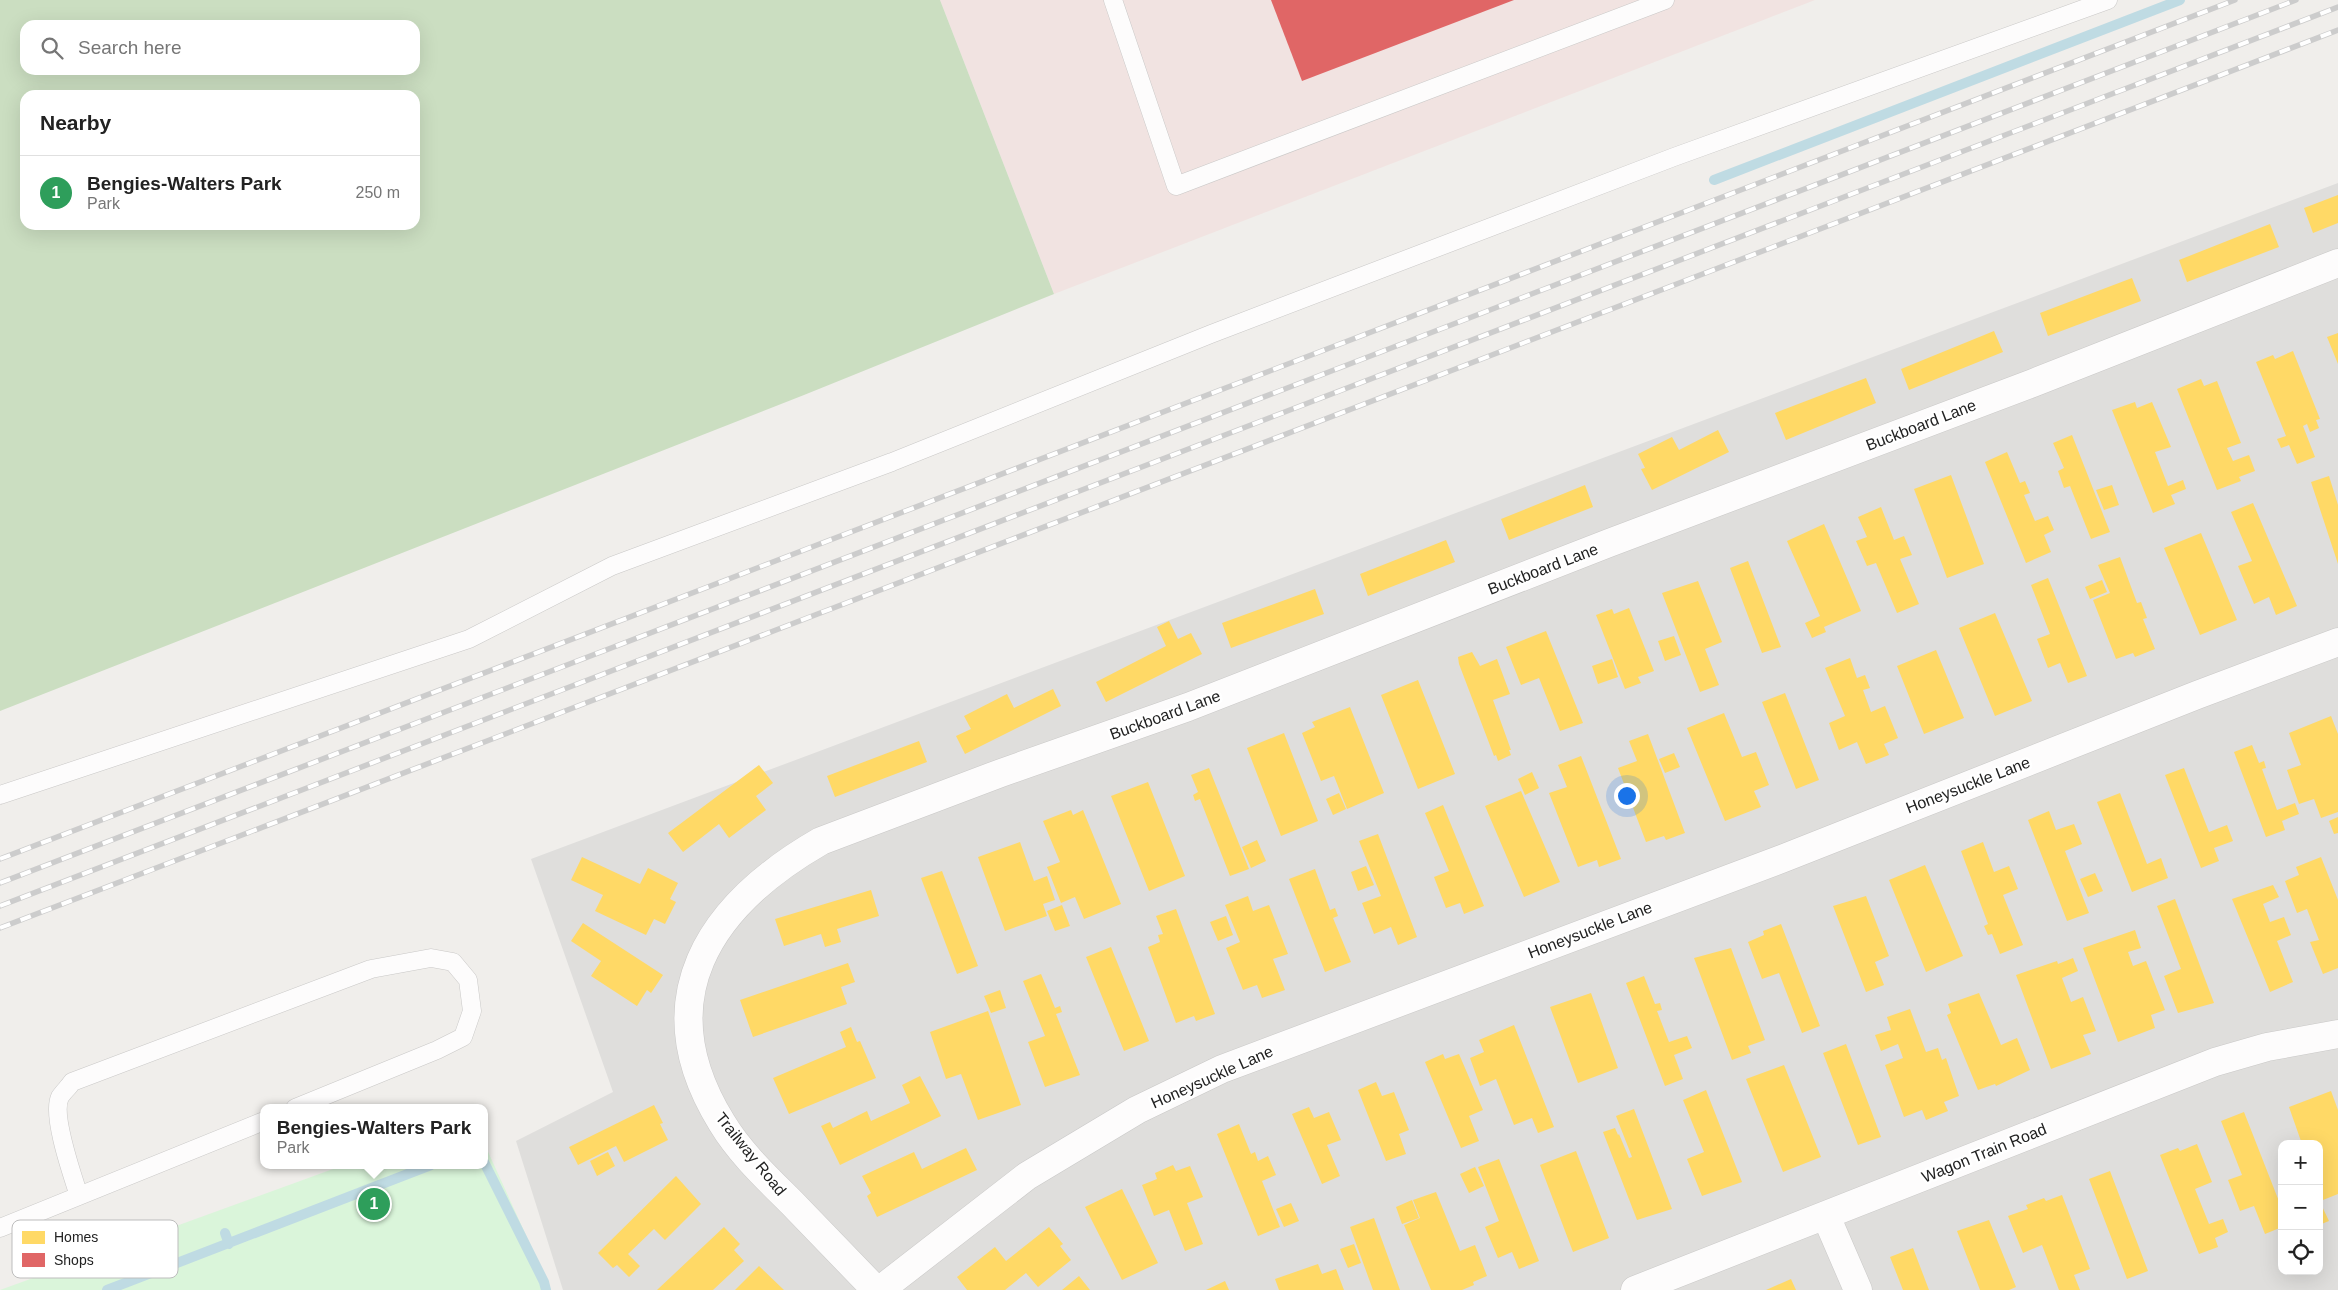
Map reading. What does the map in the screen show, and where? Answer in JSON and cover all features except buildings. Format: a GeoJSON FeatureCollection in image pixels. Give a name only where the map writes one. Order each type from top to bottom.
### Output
{"type":"FeatureCollection","features":[{"type":"Feature","properties":{"kind":"street","name":"Buckboard Lane"},"geometry":{"type":"LineString","coordinates":[[754,887],[795,856],[821,841],[1001,773],[1188,707],[1600,547],[2032,383],[2338,263]]}},
{"type":"Feature","properties":{"kind":"street","name":"Honeysuckle Lane"},"geometry":{"type":"LineString","coordinates":[[878,1290],[1027,1176],[1137,1110],[1222,1069],[1775,861],[2197,695],[2338,642]]}},
{"type":"Feature","properties":{"kind":"street","name":"Trailway Road"},"geometry":{"type":"LineString","coordinates":[[754,887],[710,941],[697,968],[689,994],[694,1059],[705,1092],[723,1125],[767,1178],[878,1290]]}},
{"type":"Feature","properties":{"kind":"street","name":"Wagon Train Road"},"geometry":{"type":"LineString","coordinates":[[1635,1290],[2215,1062],[2267,1046],[2338,1034]]}},
{"type":"Feature","properties":{"kind":"street"},"geometry":{"type":"LineString","coordinates":[[1826,1216],[1858,1290]]}},
{"type":"Feature","properties":{"kind":"lane"},"geometry":{"type":"LineString","coordinates":[[1113,0],[1176,186],[1665,0]]}},
{"type":"Feature","properties":{"kind":"lane"},"geometry":{"type":"LineString","coordinates":[[0,795],[469,639],[612,566],[892,462],[1220,331],[1674,157],[2108,0]]}},
{"type":"Feature","properties":{"kind":"lane"},"geometry":{"type":"LineString","coordinates":[[79,1196],[62,1137],[58,1115],[59,1099],[72,1082],[371,969],[431,958],[453,962],[468,980],[472,1012],[463,1037],[437,1050],[305,1104]]}},
{"type":"Feature","properties":{"kind":"lane"},"geometry":{"type":"LineString","coordinates":[[20,1220],[260,1123]]}},
{"type":"Feature","properties":{"kind":"lane"},"geometry":{"type":"LineString","coordinates":[[0,1228],[12,1223]]}},
{"type":"Feature","properties":{"kind":"shaded area"},"geometry":{"type":"Polygon","coordinates":[[[940,0],[1815,0],[1054,294],[940,0]]]}},
{"type":"Feature","properties":{"kind":"shaded area"},"geometry":{"type":"Polygon","coordinates":[[[2338,183],[2338,1290],[563,1290],[516,1141],[613,1092],[531,859],[2338,183]]]}},
{"type":"Feature","properties":{"kind":"green space"},"geometry":{"type":"Polygon","coordinates":[[[0,0],[940,0],[1054,294],[804,395],[0,711],[0,0]]]}},
{"type":"Feature","properties":{"kind":"green space"},"geometry":{"type":"Polygon","coordinates":[[[488,1152],[551,1290],[0,1290],[33,1278],[178,1278],[178,1225],[333,1169],[488,1169],[488,1152]]]}},
{"type":"Feature","properties":{"kind":"waterway"},"geometry":{"type":"LineString","coordinates":[[1714,180],[2180,0]]}},
{"type":"Feature","properties":{"kind":"waterway"},"geometry":{"type":"LineString","coordinates":[[178,1263],[421,1169]]}},
{"type":"Feature","properties":{"kind":"waterway"},"geometry":{"type":"LineString","coordinates":[[488,1169],[544,1282],[546,1290]]}},
{"type":"Feature","properties":{"kind":"waterway"},"geometry":{"type":"LineString","coordinates":[[225,1233],[229,1244]]}},
{"type":"Feature","properties":{"kind":"waterway"},"geometry":{"type":"LineString","coordinates":[[107,1290],[138,1278]]}},
{"type":"Feature","properties":{"kind":"railway"},"geometry":{"type":"LineString","coordinates":[[0,859],[2235,0]]}},
{"type":"Feature","properties":{"kind":"railway"},"geometry":{"type":"LineString","coordinates":[[0,883],[2296,0]]}},
{"type":"Feature","properties":{"kind":"railway"},"geometry":{"type":"LineString","coordinates":[[0,906],[2338,7]]}},
{"type":"Feature","properties":{"kind":"railway"},"geometry":{"type":"LineString","coordinates":[[0,928],[2338,30]]}},
{"type":"Feature","properties":{"kind":"place","name":"Bengies-Walters Park"},"geometry":{"type":"Point","coordinates":[374,1204]}}]}
